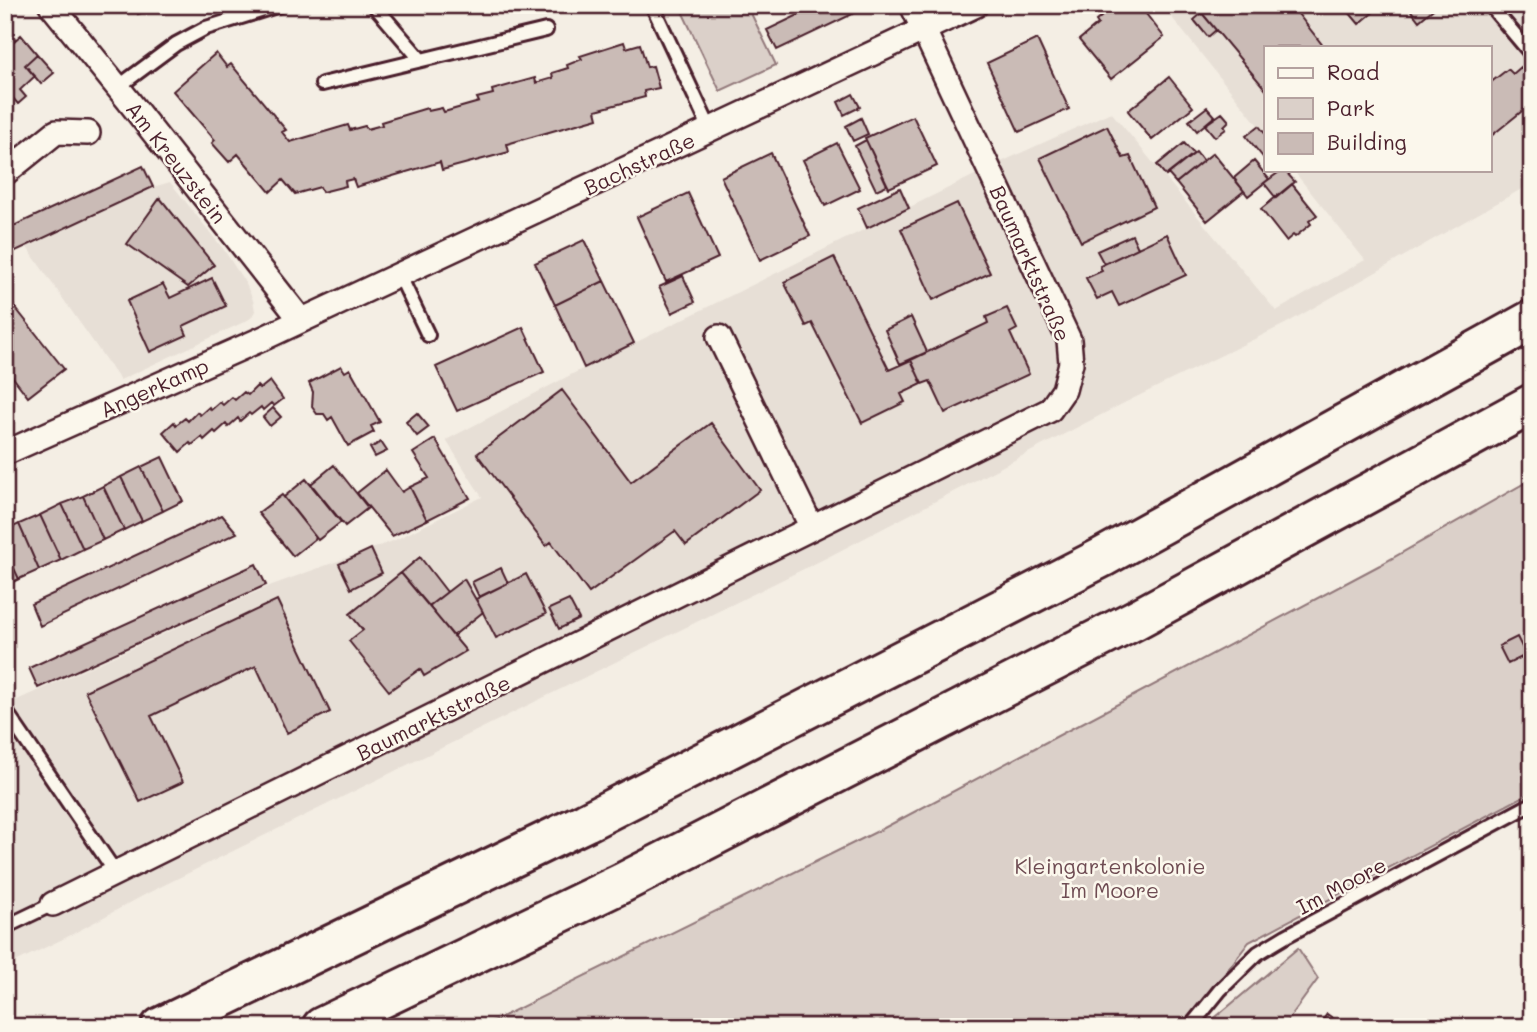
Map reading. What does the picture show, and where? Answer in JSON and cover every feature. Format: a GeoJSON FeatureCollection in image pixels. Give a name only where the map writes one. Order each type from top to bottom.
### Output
{"type":"FeatureCollection","features":[{"type":"Feature","properties":{"kind":"highway"},"geometry":{"type":"LineString","coordinates":[[161,1027],[586,822],[1103,557],[1532,320]]}},
{"type":"Feature","properties":{"kind":"highway"},"geometry":{"type":"LineString","coordinates":[[323,1027],[622,883],[1135,620],[1532,404]]}},
{"type":"Feature","properties":{"kind":"street","name":"Am Kreuzstein"},"geometry":{"type":"LineString","coordinates":[[51,5],[302,320]]}},
{"type":"Feature","properties":{"kind":"street","name":"Baumarktstraße"},"geometry":{"type":"LineString","coordinates":[[53,904],[1049,410],[1065,390],[1071,363],[1069,340],[912,5]]}},
{"type":"Feature","properties":{"kind":"street","name":"Bachstraße"},"geometry":{"type":"LineString","coordinates":[[302,320],[976,5]]}},
{"type":"Feature","properties":{"kind":"street"},"geometry":{"type":"LineString","coordinates":[[5,173],[56,132],[88,133]]}},
{"type":"Feature","properties":{"kind":"street","name":"Angerkamp"},"geometry":{"type":"LineString","coordinates":[[5,453],[302,320]]}},
{"type":"Feature","properties":{"kind":"street"},"geometry":{"type":"LineString","coordinates":[[719,337],[812,528]]}},
{"type":"Feature","properties":{"kind":"lane"},"geometry":{"type":"LineString","coordinates":[[118,87],[176,44],[196,33],[280,5]]}},
{"type":"Feature","properties":{"kind":"lane"},"geometry":{"type":"LineString","coordinates":[[373,5],[421,60]]}},
{"type":"Feature","properties":{"kind":"lane"},"geometry":{"type":"LineString","coordinates":[[652,5],[710,129]]}},
{"type":"Feature","properties":{"kind":"lane"},"geometry":{"type":"LineString","coordinates":[[1490,5],[1532,55]]}},
{"type":"Feature","properties":{"kind":"lane"},"geometry":{"type":"LineString","coordinates":[[322,84],[546,30]]}},
{"type":"Feature","properties":{"kind":"lane"},"geometry":{"type":"LineString","coordinates":[[399,274],[428,335]]}},
{"type":"Feature","properties":{"kind":"lane"},"geometry":{"type":"LineString","coordinates":[[5,710],[116,873]]}},
{"type":"Feature","properties":{"kind":"lane","name":"Im Moore"},"geometry":{"type":"LineString","coordinates":[[1190,1027],[1220,990],[1258,953],[1532,804]]}},
{"type":"Feature","properties":{"kind":"lane"},"geometry":{"type":"LineString","coordinates":[[5,927],[53,904]]}},
{"type":"Feature","properties":{"kind":"shaded area"},"geometry":{"type":"Polygon","coordinates":[[[1162,5],[1532,5],[1532,183],[1285,324],[1124,403],[828,557],[148,893],[5,967],[5,684],[17,700],[272,585],[393,541],[482,497],[446,440],[584,368],[1001,162],[1111,112],[1276,311],[1365,260],[1295,172],[1492,172],[1492,46],[1264,46],[1264,132],[1162,5]]]}},
{"type":"Feature","properties":{"kind":"shaded area"},"geometry":{"type":"Polygon","coordinates":[[[170,182],[224,250],[246,284],[255,311],[251,318],[244,322],[120,380],[26,246],[153,187],[170,182]]]}},
{"type":"Feature","properties":{"kind":"green space"},"geometry":{"type":"Polygon","coordinates":[[[679,5],[747,5],[776,65],[720,91],[679,5]]]}},
{"type":"Feature","properties":{"kind":"green space","name":"Kleingartenkolonie Im Moore"},"geometry":{"type":"Polygon","coordinates":[[[1532,479],[1532,792],[1249,942],[1184,1027],[481,1027],[884,828],[1380,565],[1532,479]]]}},
{"type":"Feature","properties":{"kind":"green space"},"geometry":{"type":"Polygon","coordinates":[[[1298,948],[1318,979],[1283,1027],[1204,1027],[1298,948]]]}},
{"type":"Feature","properties":{"kind":"building"},"geometry":{"type":"Polygon","coordinates":[[[136,5],[168,5],[138,14],[136,5]]]}},
{"type":"Feature","properties":{"kind":"building"},"geometry":{"type":"Polygon","coordinates":[[[819,5],[859,5],[861,10],[777,50],[767,30],[819,5]]]}},
{"type":"Feature","properties":{"kind":"building"},"geometry":{"type":"Polygon","coordinates":[[[1116,5],[1139,5],[1164,37],[1111,79],[1079,40],[1098,24],[1096,21],[1116,5]]]}},
{"type":"Feature","properties":{"kind":"building"},"geometry":{"type":"Polygon","coordinates":[[[1195,5],[1291,5],[1323,46],[1264,46],[1264,88],[1195,5]]]}},
{"type":"Feature","properties":{"kind":"building"},"geometry":{"type":"Polygon","coordinates":[[[1343,5],[1382,5],[1359,24],[1343,5]]]}},
{"type":"Feature","properties":{"kind":"building"},"geometry":{"type":"Polygon","coordinates":[[[1413,5],[1438,5],[1419,21],[1409,8],[1413,5]]]}},
{"type":"Feature","properties":{"kind":"building"},"geometry":{"type":"Polygon","coordinates":[[[1202,13],[1216,30],[1208,37],[1194,20],[1202,13]]]}},
{"type":"Feature","properties":{"kind":"building"},"geometry":{"type":"Polygon","coordinates":[[[21,35],[37,54],[25,65],[35,76],[20,90],[26,97],[18,104],[5,89],[5,49],[21,35]]]}},
{"type":"Feature","properties":{"kind":"building"},"geometry":{"type":"Polygon","coordinates":[[[1037,39],[1069,109],[1019,132],[987,63],[1037,39]]]}},
{"type":"Feature","properties":{"kind":"building"},"geometry":{"type":"Polygon","coordinates":[[[624,42],[626,48],[640,44],[647,67],[653,66],[659,88],[644,91],[645,97],[596,110],[598,118],[507,144],[509,152],[442,170],[440,162],[356,187],[353,179],[345,181],[346,186],[322,192],[320,187],[295,194],[283,180],[270,192],[238,154],[229,162],[212,143],[215,140],[173,91],[216,53],[227,67],[231,64],[286,130],[282,132],[290,142],[348,125],[350,130],[365,126],[367,129],[427,108],[428,111],[442,108],[444,112],[479,102],[477,98],[493,94],[492,90],[535,78],[536,83],[553,78],[552,73],[568,68],[567,65],[582,59],[580,56],[624,42]]]}},
{"type":"Feature","properties":{"kind":"building"},"geometry":{"type":"Polygon","coordinates":[[[37,54],[54,73],[41,84],[25,65],[37,54]]]}},
{"type":"Feature","properties":{"kind":"building"},"geometry":{"type":"Polygon","coordinates":[[[1521,67],[1532,80],[1532,103],[1492,135],[1492,81],[1508,69],[1513,74],[1521,67]]]}},
{"type":"Feature","properties":{"kind":"building"},"geometry":{"type":"Polygon","coordinates":[[[1169,77],[1193,107],[1152,140],[1128,111],[1169,77]]]}},
{"type":"Feature","properties":{"kind":"building"},"geometry":{"type":"Polygon","coordinates":[[[5,89],[11,96],[6,102],[12,109],[5,114],[5,89]]]}},
{"type":"Feature","properties":{"kind":"building"},"geometry":{"type":"Polygon","coordinates":[[[853,94],[860,107],[844,115],[838,102],[853,94]]]}},
{"type":"Feature","properties":{"kind":"building"},"geometry":{"type":"Polygon","coordinates":[[[1207,107],[1215,116],[1197,131],[1189,121],[1207,107]]]}},
{"type":"Feature","properties":{"kind":"building"},"geometry":{"type":"Polygon","coordinates":[[[1222,113],[1229,121],[1224,126],[1226,129],[1215,137],[1205,125],[1222,113]]]}},
{"type":"Feature","properties":{"kind":"building"},"geometry":{"type":"Polygon","coordinates":[[[913,116],[937,166],[889,188],[865,138],[913,116]]]}},
{"type":"Feature","properties":{"kind":"building"},"geometry":{"type":"Polygon","coordinates":[[[861,118],[868,134],[853,141],[846,126],[861,118]]]}},
{"type":"Feature","properties":{"kind":"building"},"geometry":{"type":"Polygon","coordinates":[[[1107,126],[1123,158],[1130,156],[1154,207],[1081,242],[1040,158],[1107,126]]]}},
{"type":"Feature","properties":{"kind":"building"},"geometry":{"type":"Polygon","coordinates":[[[1259,126],[1264,132],[1264,158],[1246,136],[1259,126]]]}},
{"type":"Feature","properties":{"kind":"building"},"geometry":{"type":"Polygon","coordinates":[[[866,140],[887,185],[876,190],[855,146],[866,140]]]}},
{"type":"Feature","properties":{"kind":"building"},"geometry":{"type":"Polygon","coordinates":[[[837,143],[860,189],[825,206],[803,160],[837,143]]]}},
{"type":"Feature","properties":{"kind":"building"},"geometry":{"type":"Polygon","coordinates":[[[1184,143],[1194,154],[1166,176],[1157,165],[1184,143]]]}},
{"type":"Feature","properties":{"kind":"building"},"geometry":{"type":"Polygon","coordinates":[[[1196,152],[1203,161],[1176,183],[1168,174],[1196,152]]]}},
{"type":"Feature","properties":{"kind":"building"},"geometry":{"type":"Polygon","coordinates":[[[771,153],[810,236],[760,260],[721,177],[771,153]]]}},
{"type":"Feature","properties":{"kind":"building"},"geometry":{"type":"Polygon","coordinates":[[[1213,153],[1244,191],[1207,221],[1176,183],[1213,153]]]}},
{"type":"Feature","properties":{"kind":"building"},"geometry":{"type":"Polygon","coordinates":[[[1254,161],[1269,179],[1248,196],[1234,178],[1254,161]]]}},
{"type":"Feature","properties":{"kind":"building"},"geometry":{"type":"Polygon","coordinates":[[[143,166],[153,187],[5,256],[5,230],[143,166]]]}},
{"type":"Feature","properties":{"kind":"building"},"geometry":{"type":"Polygon","coordinates":[[[1279,172],[1286,172],[1295,182],[1276,198],[1264,183],[1279,172]]]}},
{"type":"Feature","properties":{"kind":"building"},"geometry":{"type":"Polygon","coordinates":[[[1292,184],[1317,215],[1309,221],[1311,224],[1286,241],[1261,209],[1292,184]]]}},
{"type":"Feature","properties":{"kind":"building"},"geometry":{"type":"Polygon","coordinates":[[[900,188],[909,208],[867,228],[858,208],[900,188]]]}},
{"type":"Feature","properties":{"kind":"building"},"geometry":{"type":"Polygon","coordinates":[[[688,193],[718,258],[666,282],[637,217],[688,193]]]}},
{"type":"Feature","properties":{"kind":"building"},"geometry":{"type":"Polygon","coordinates":[[[160,198],[214,265],[188,287],[127,244],[160,198]]]}},
{"type":"Feature","properties":{"kind":"building"},"geometry":{"type":"Polygon","coordinates":[[[957,203],[990,273],[933,300],[901,229],[957,203]]]}},
{"type":"Feature","properties":{"kind":"building"},"geometry":{"type":"Polygon","coordinates":[[[1167,234],[1186,275],[1119,306],[1112,292],[1097,299],[1086,278],[1102,271],[1100,266],[1167,234]]]}},
{"type":"Feature","properties":{"kind":"building"},"geometry":{"type":"Polygon","coordinates":[[[1132,235],[1138,248],[1104,264],[1097,251],[1132,235]]]}},
{"type":"Feature","properties":{"kind":"building"},"geometry":{"type":"Polygon","coordinates":[[[584,240],[604,281],[555,305],[535,263],[584,240]]]}},
{"type":"Feature","properties":{"kind":"building"},"geometry":{"type":"Polygon","coordinates":[[[834,257],[889,370],[911,360],[922,384],[901,394],[905,402],[862,423],[812,323],[806,326],[784,282],[834,257]]]}},
{"type":"Feature","properties":{"kind":"building"},"geometry":{"type":"Polygon","coordinates":[[[683,276],[695,302],[672,313],[659,287],[683,276]]]}},
{"type":"Feature","properties":{"kind":"building"},"geometry":{"type":"Polygon","coordinates":[[[212,278],[226,306],[183,326],[187,335],[150,352],[127,301],[163,284],[170,298],[212,278]]]}},
{"type":"Feature","properties":{"kind":"building"},"geometry":{"type":"Polygon","coordinates":[[[604,281],[634,343],[584,368],[555,305],[604,281]]]}},
{"type":"Feature","properties":{"kind":"building"},"geometry":{"type":"Polygon","coordinates":[[[5,296],[64,369],[28,397],[5,367],[5,296]]]}},
{"type":"Feature","properties":{"kind":"building"},"geometry":{"type":"Polygon","coordinates":[[[1007,308],[1017,329],[1010,333],[1029,374],[945,413],[930,381],[922,384],[911,360],[988,323],[986,317],[1007,308]]]}},
{"type":"Feature","properties":{"kind":"building"},"geometry":{"type":"Polygon","coordinates":[[[911,317],[927,352],[900,364],[885,330],[911,317]]]}},
{"type":"Feature","properties":{"kind":"building"},"geometry":{"type":"Polygon","coordinates":[[[523,327],[544,372],[457,411],[436,367],[523,327]]]}},
{"type":"Feature","properties":{"kind":"building"},"geometry":{"type":"Polygon","coordinates":[[[341,366],[345,372],[350,369],[380,422],[371,426],[374,432],[348,446],[332,417],[328,420],[324,414],[317,414],[312,407],[313,392],[309,383],[341,366]]]}},
{"type":"Feature","properties":{"kind":"building"},"geometry":{"type":"Polygon","coordinates":[[[270,381],[283,399],[274,406],[271,403],[263,410],[261,407],[251,415],[249,413],[240,421],[238,418],[228,427],[226,424],[204,440],[202,437],[192,445],[190,443],[180,452],[163,432],[174,422],[176,425],[185,418],[188,421],[197,412],[200,415],[220,402],[223,405],[232,397],[235,400],[244,392],[248,395],[257,386],[260,389],[270,381]]]}},
{"type":"Feature","properties":{"kind":"building"},"geometry":{"type":"Polygon","coordinates":[[[562,390],[631,482],[711,423],[760,490],[686,545],[675,531],[589,593],[551,542],[546,546],[477,454],[562,390]]]}},
{"type":"Feature","properties":{"kind":"building"},"geometry":{"type":"Polygon","coordinates":[[[273,408],[281,417],[270,426],[263,417],[273,408]]]}},
{"type":"Feature","properties":{"kind":"building"},"geometry":{"type":"Polygon","coordinates":[[[417,413],[429,427],[417,436],[406,422],[417,413]]]}},
{"type":"Feature","properties":{"kind":"building"},"geometry":{"type":"Polygon","coordinates":[[[435,439],[470,498],[427,520],[410,487],[429,478],[413,453],[435,439]]]}},
{"type":"Feature","properties":{"kind":"building"},"geometry":{"type":"Polygon","coordinates":[[[381,442],[387,451],[375,457],[370,448],[381,442]]]}},
{"type":"Feature","properties":{"kind":"building"},"geometry":{"type":"Polygon","coordinates":[[[162,457],[183,501],[163,511],[141,467],[162,457]]]}},
{"type":"Feature","properties":{"kind":"building"},"geometry":{"type":"Polygon","coordinates":[[[334,465],[368,508],[345,526],[311,484],[334,465]]]}},
{"type":"Feature","properties":{"kind":"building"},"geometry":{"type":"Polygon","coordinates":[[[141,467],[163,511],[142,521],[121,477],[141,467]]]}},
{"type":"Feature","properties":{"kind":"building"},"geometry":{"type":"Polygon","coordinates":[[[386,470],[402,492],[410,487],[427,520],[392,536],[357,493],[386,470]]]}},
{"type":"Feature","properties":{"kind":"building"},"geometry":{"type":"Polygon","coordinates":[[[121,477],[142,521],[124,530],[103,486],[121,477]]]}},
{"type":"Feature","properties":{"kind":"building"},"geometry":{"type":"Polygon","coordinates":[[[306,479],[341,522],[318,540],[284,497],[306,479]]]}},
{"type":"Feature","properties":{"kind":"building"},"geometry":{"type":"Polygon","coordinates":[[[103,486],[124,530],[103,540],[83,496],[103,486]]]}},
{"type":"Feature","properties":{"kind":"building"},"geometry":{"type":"Polygon","coordinates":[[[282,495],[316,538],[293,556],[258,513],[282,495]]]}},
{"type":"Feature","properties":{"kind":"building"},"geometry":{"type":"Polygon","coordinates":[[[83,496],[103,540],[83,549],[62,504],[83,496]]]}},
{"type":"Feature","properties":{"kind":"building"},"geometry":{"type":"Polygon","coordinates":[[[62,504],[83,549],[61,560],[40,515],[62,504]]]}},
{"type":"Feature","properties":{"kind":"building"},"geometry":{"type":"Polygon","coordinates":[[[40,515],[61,560],[39,570],[19,524],[40,515]]]}},
{"type":"Feature","properties":{"kind":"building"},"geometry":{"type":"Polygon","coordinates":[[[222,515],[237,533],[40,626],[31,604],[222,515]]]}},
{"type":"Feature","properties":{"kind":"building"},"geometry":{"type":"Polygon","coordinates":[[[19,524],[39,570],[19,579],[5,549],[5,531],[19,524]]]}},
{"type":"Feature","properties":{"kind":"building"},"geometry":{"type":"Polygon","coordinates":[[[5,549],[19,579],[5,586],[5,549]]]}},
{"type":"Feature","properties":{"kind":"building"},"geometry":{"type":"Polygon","coordinates":[[[371,549],[382,573],[351,589],[339,564],[371,549]]]}},
{"type":"Feature","properties":{"kind":"building"},"geometry":{"type":"Polygon","coordinates":[[[420,557],[447,592],[429,606],[401,573],[420,557]]]}},
{"type":"Feature","properties":{"kind":"building"},"geometry":{"type":"Polygon","coordinates":[[[256,564],[266,585],[38,688],[29,668],[256,564]]]}},
{"type":"Feature","properties":{"kind":"building"},"geometry":{"type":"Polygon","coordinates":[[[501,568],[508,583],[479,597],[472,582],[501,568]]]}},
{"type":"Feature","properties":{"kind":"building"},"geometry":{"type":"Polygon","coordinates":[[[401,573],[466,651],[424,676],[420,669],[389,691],[349,641],[363,630],[350,614],[401,573]]]}},
{"type":"Feature","properties":{"kind":"building"},"geometry":{"type":"Polygon","coordinates":[[[526,574],[546,614],[496,638],[476,599],[526,574]]]}},
{"type":"Feature","properties":{"kind":"building"},"geometry":{"type":"Polygon","coordinates":[[[464,579],[483,612],[453,636],[429,606],[464,579]]]}},
{"type":"Feature","properties":{"kind":"building"},"geometry":{"type":"Polygon","coordinates":[[[277,600],[330,712],[287,733],[256,666],[151,716],[183,782],[140,802],[85,691],[277,600]]]}},
{"type":"Feature","properties":{"kind":"building"},"geometry":{"type":"Polygon","coordinates":[[[569,600],[579,619],[559,629],[549,609],[569,600]]]}},
{"type":"Feature","properties":{"kind":"building"},"geometry":{"type":"Polygon","coordinates":[[[1517,637],[1526,655],[1508,664],[1499,646],[1517,637]]]}},
{"type":"Feature","properties":{"kind":"building"},"geometry":{"type":"Polygon","coordinates":[[[1327,1014],[1345,1027],[1318,1027],[1327,1014]]]}}]}
